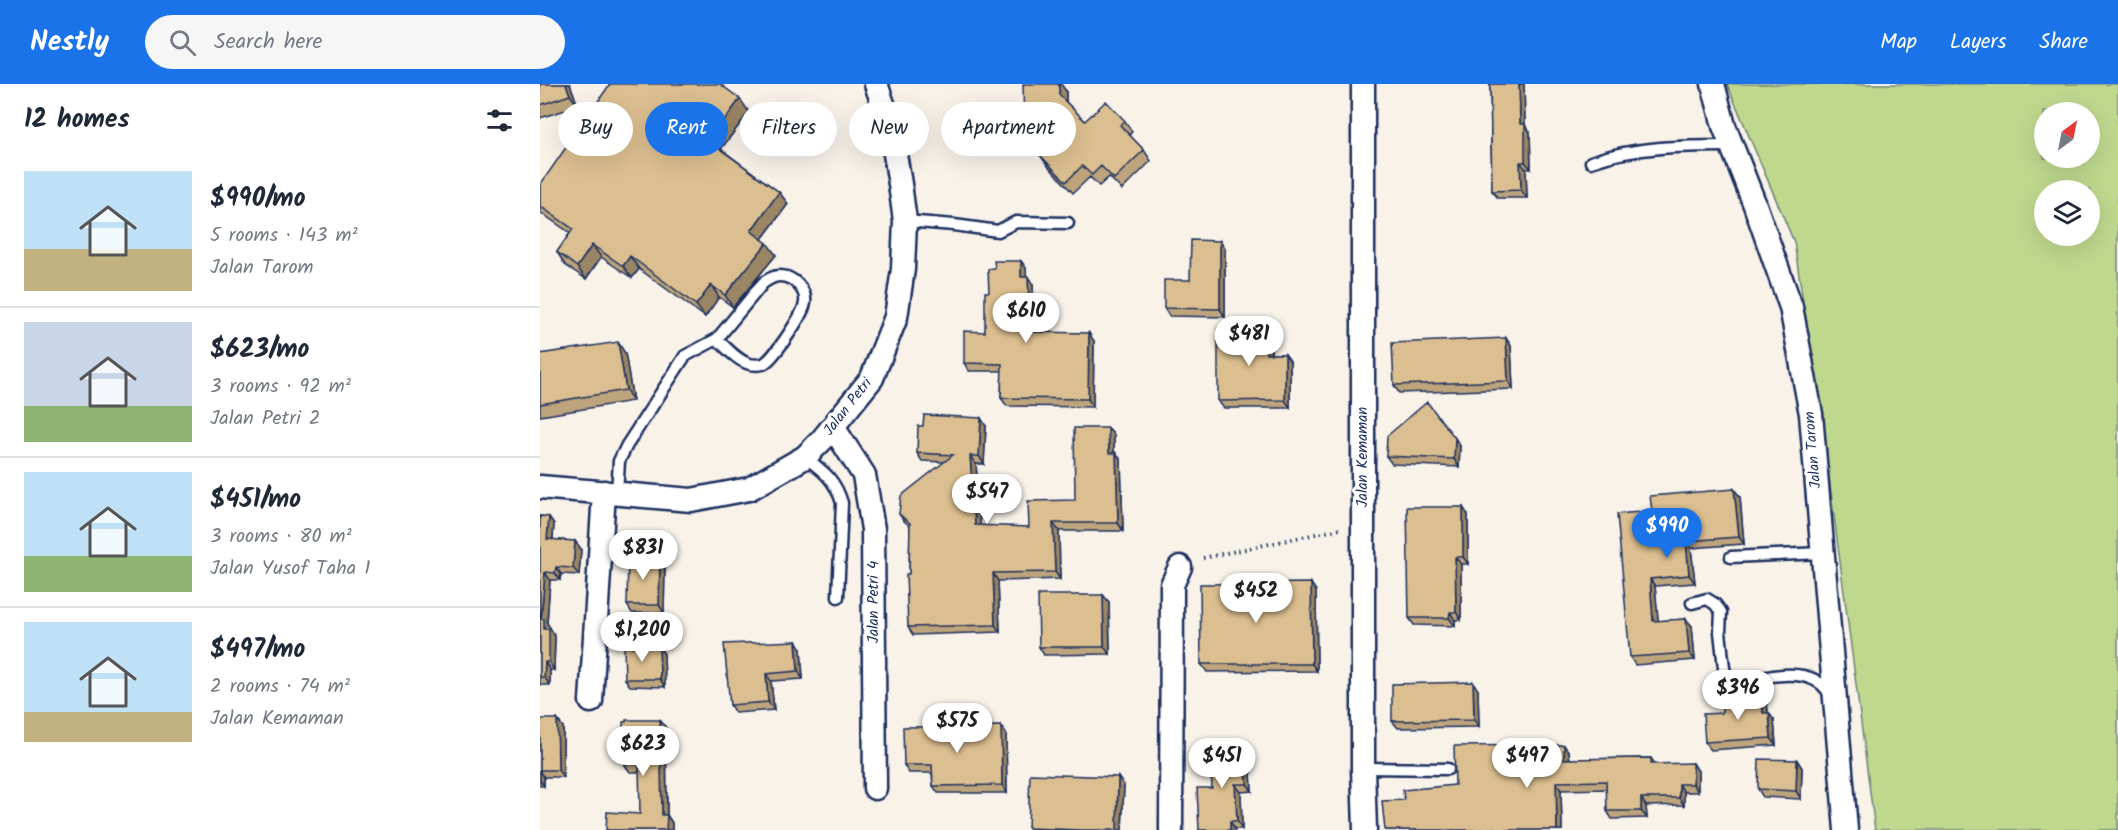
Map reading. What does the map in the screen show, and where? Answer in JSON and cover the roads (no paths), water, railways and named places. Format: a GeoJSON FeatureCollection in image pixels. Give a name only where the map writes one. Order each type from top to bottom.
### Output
{"type":"FeatureCollection","features":[{"type":"Feature","properties":{"kind":"street","name":"Jalan Petri"},"geometry":{"type":"LineString","coordinates":[[540,487],[691,500],[749,489],[805,457],[833,427],[872,378],[896,317],[903,269],[905,221],[890,124],[876,84]]}},
{"type":"Feature","properties":{"kind":"street","name":"Jalan Kemaman"},"geometry":{"type":"LineString","coordinates":[[1363,84],[1363,768],[1365,830]]}},
{"type":"Feature","properties":{"kind":"street","name":"Jalan Tarom"},"geometry":{"type":"LineString","coordinates":[[1713,84],[1726,146],[1791,307],[1810,414],[1813,553],[1835,704],[1846,830]]}},
{"type":"Feature","properties":{"kind":"street","name":"Jalan Petri 4"},"geometry":{"type":"LineString","coordinates":[[833,427],[864,475],[873,529],[875,788]]}},
{"type":"Feature","properties":{"kind":"street"},"geometry":{"type":"LineString","coordinates":[[591,701],[611,492]]}},
{"type":"Feature","properties":{"kind":"street"},"geometry":{"type":"LineString","coordinates":[[1171,830],[1172,585],[1180,567]]}},
{"type":"Feature","properties":{"kind":"lane"},"geometry":{"type":"LineString","coordinates":[[1591,162],[1639,150],[1726,146]]}},
{"type":"Feature","properties":{"kind":"lane"},"geometry":{"type":"LineString","coordinates":[[905,221],[998,231],[1016,222],[1068,223]]}},
{"type":"Feature","properties":{"kind":"lane"},"geometry":{"type":"LineString","coordinates":[[611,492],[627,445],[685,356],[717,339],[763,283],[772,277],[782,276],[792,280],[804,292],[805,302],[802,312],[772,357],[763,364],[752,365],[741,360],[717,339]]}},
{"type":"Feature","properties":{"kind":"lane"},"geometry":{"type":"LineString","coordinates":[[805,457],[828,475],[838,489],[842,503],[838,597]]}},
{"type":"Feature","properties":{"kind":"lane"},"geometry":{"type":"LineString","coordinates":[[1731,557],[1813,553]]}},
{"type":"Feature","properties":{"kind":"lane"},"geometry":{"type":"LineString","coordinates":[[1692,603],[1707,599],[1721,612],[1720,632],[1727,679],[1738,686],[1754,679],[1789,675],[1814,679],[1827,689],[1835,704]]}},
{"type":"Feature","properties":{"kind":"lane"},"geometry":{"type":"LineString","coordinates":[[1363,768],[1448,769]]}}]}
